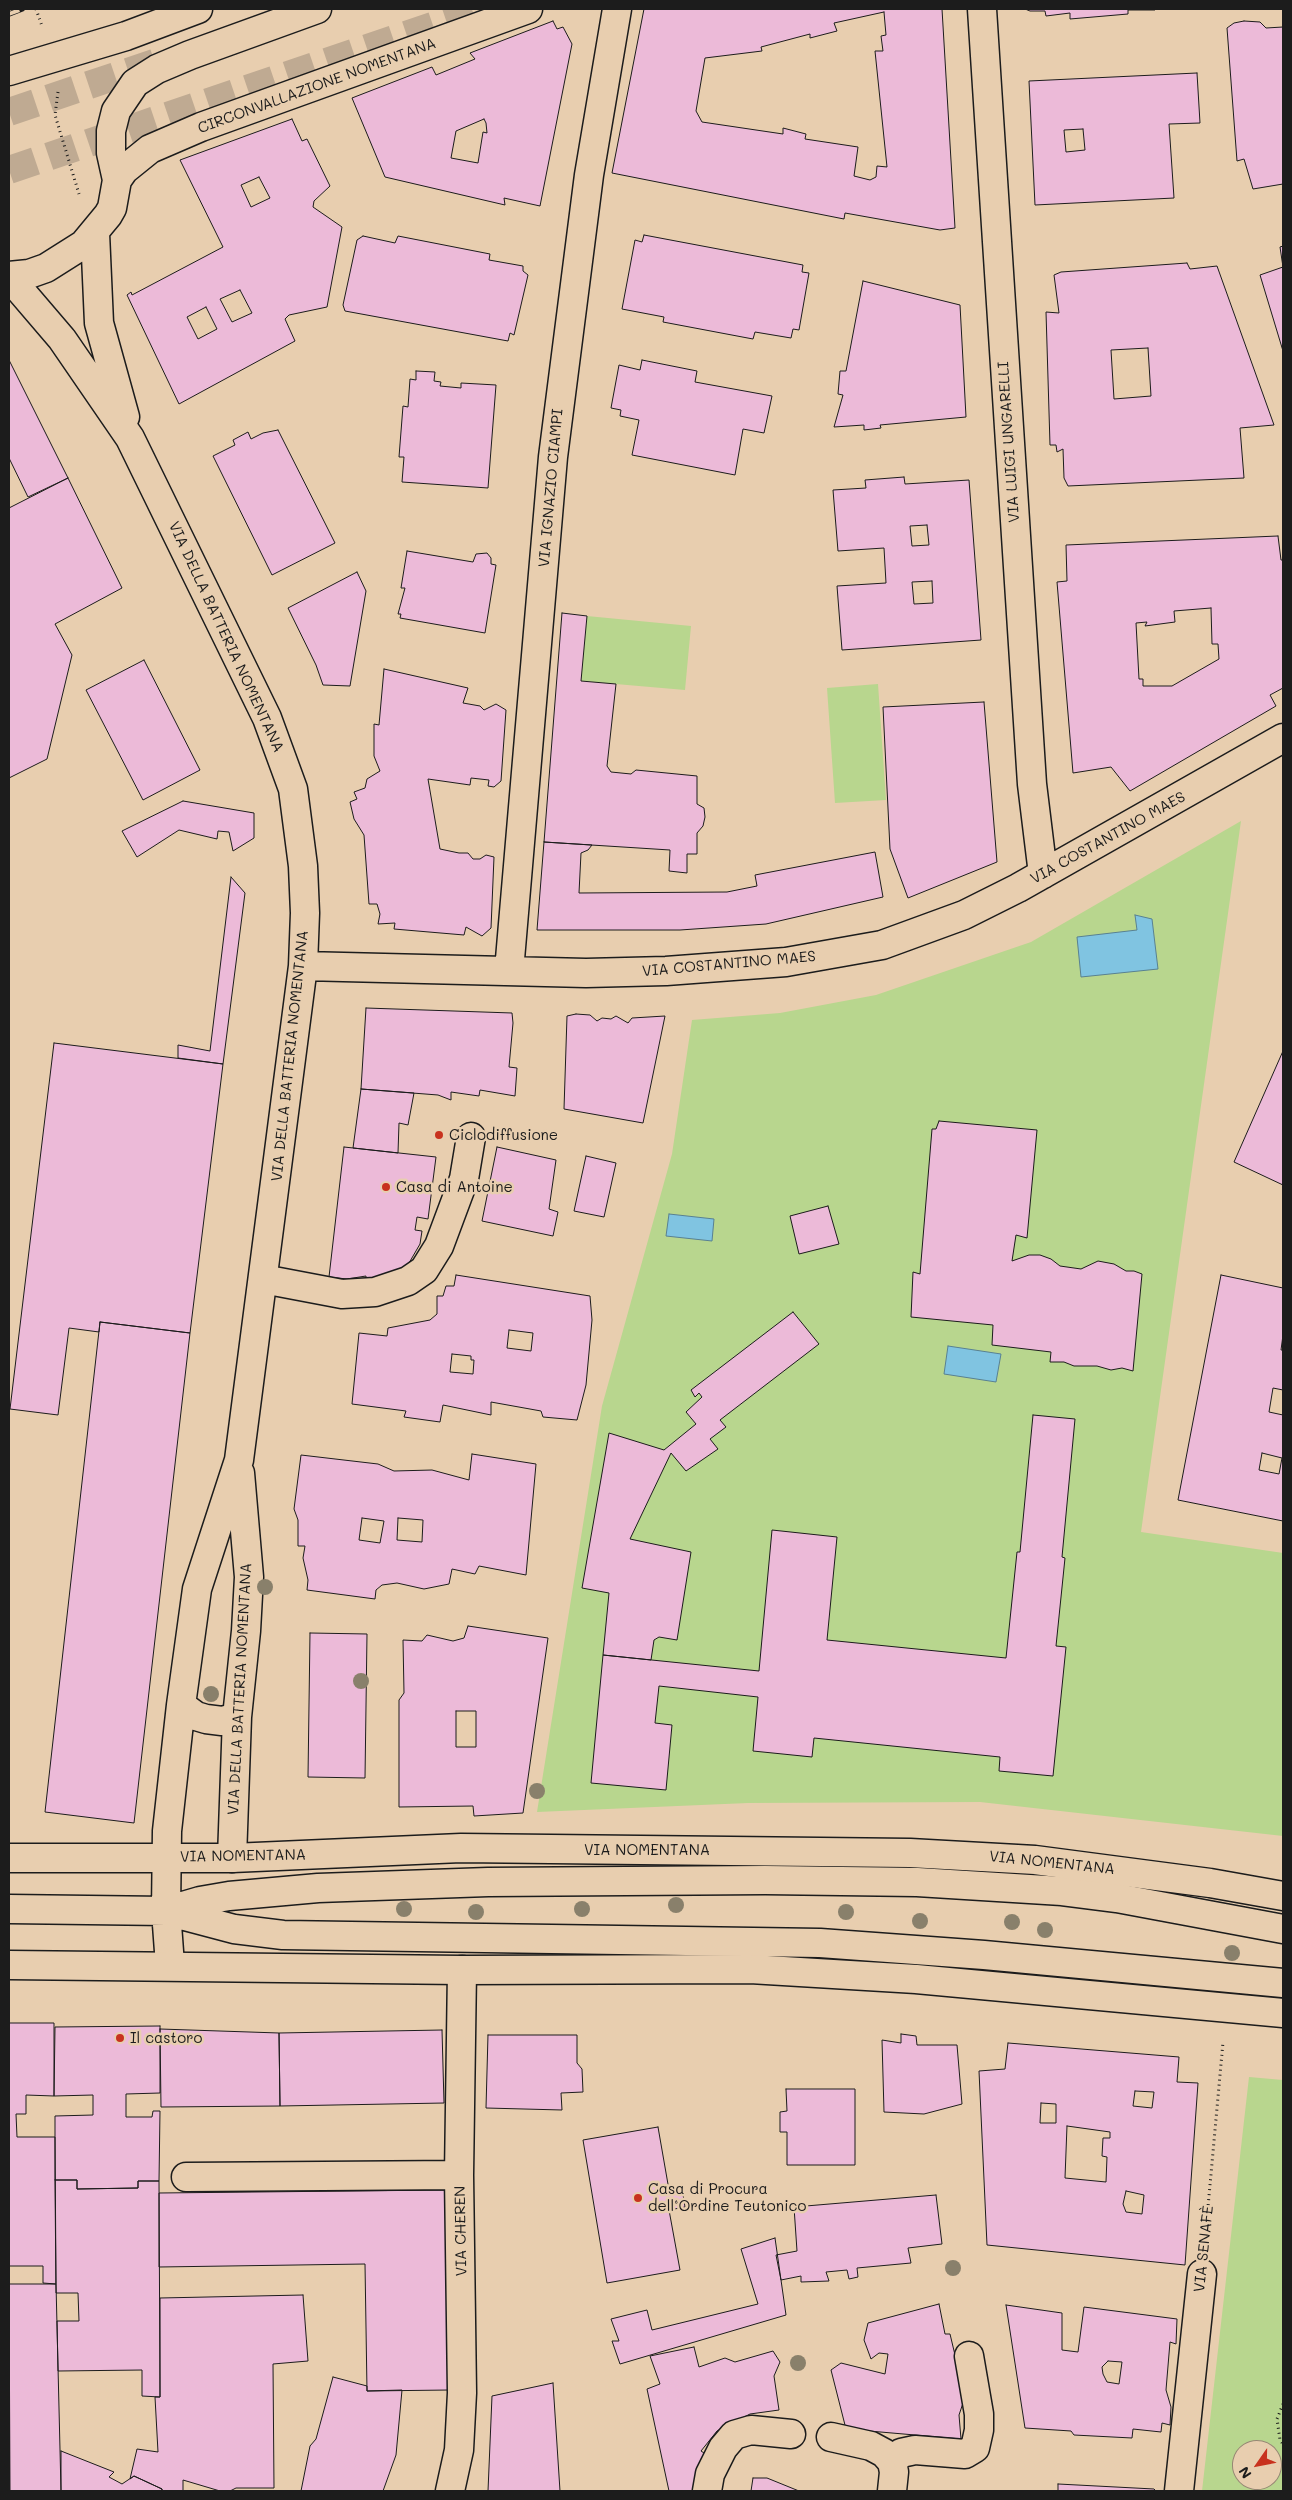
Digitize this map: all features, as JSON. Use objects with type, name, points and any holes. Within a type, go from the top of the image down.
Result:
[{"type":"street","points":[[9,71],[126,36],[198,9]]},
{"type":"street","points":[[9,277],[29,274],[46,268],[79,247],[95,233],[112,208],[117,180],[111,153],[111,130],[116,111],[135,83],[157,69],[190,55],[317,9]]},
{"type":"street","name":"CIRCONVALLAZIONE NOMENTANA","points":[[117,180],[124,170],[140,155],[201,127],[528,9]]},
{"type":"street","name":"VIA IGNAZIO CIAMPI","points":[[509,971],[553,457],[589,175],[617,9]]},
{"type":"street","name":"VIA LUIGI UNGARELLI","points":[[982,9],[1032,784],[1043,874]]},
{"type":"street","points":[[95,233],[99,323],[130,438]]},
{"type":"street","name":"VIA DELLA BATTERIA NOMENTANA","points":[[9,277],[62,339],[130,438],[267,718],[287,768],[298,813],[305,913],[303,966],[239,1460],[197,1589],[181,1705],[169,1810],[166,1910],[170,1966]]},
{"type":"street","name":"VIA COSTANTINO MAES","points":[[303,966],[586,973],[691,970],[777,963],[882,945],[964,915],[1043,874],[1283,738]]},
{"type":"street","points":[[263,1279],[342,1294],[375,1292],[408,1282],[424,1270],[439,1246],[464,1179],[471,1137]]},
{"type":"street","name":"VIA DELLA BATTERIA NOMENTANA","points":[[232,1858],[237,1717],[246,1631],[249,1577],[239,1460]]},
{"type":"street","points":[[181,1705],[196,1716],[206,1719],[222,1721],[237,1717]]},
{"type":"street","name":"VIA NOMENTANA","points":[[9,1858],[232,1858],[461,1848],[910,1853],[1035,1860],[1210,1883],[1283,1896]]},
{"type":"street","name":"VIA NOMENTANA","points":[[9,1909],[166,1910],[229,1896],[318,1888],[498,1882],[766,1880],[898,1882],[1062,1891],[1117,1898],[1283,1929]]},
{"type":"street","name":"VIA NOMENTANA","points":[[166,1910],[234,1929],[282,1935],[820,1943],[994,1955],[1283,1983]]},
{"type":"street","points":[[9,1965],[462,1970],[750,1969],[840,1973],[1283,2013]]},
{"type":"street","name":"VIA CHEREN","points":[[450,2491],[459,2450],[461,2420],[462,2302],[459,2174],[462,1970]]},
{"type":"street","points":[[186,2177],[459,2174]]},
{"type":"street","name":"VIA SENAFÈ","points":[[1179,2491],[1202,2274]]},
{"type":"street","points":[[892,2462],[901,2453],[915,2450],[965,2454],[975,2448],[979,2430],[979,2414],[969,2356]]},
{"type":"street","points":[[707,2491],[710,2474],[723,2448],[734,2435],[751,2430],[791,2434]]},
{"type":"street","points":[[831,2437],[871,2446],[884,2453],[892,2462],[894,2472],[892,2491]]},
{"type":"path","points":[[36,9],[44,31]]},
{"type":"path","points":[[59,87],[55,115],[82,200]]},
{"type":"path","name":"VIA SENAFÈ","points":[[1202,2274],[1225,2007]]},
{"type":"path","points":[[1283,2404],[1277,2419],[1280,2440],[1283,2444]]},
{"type":"green space","points":[[587,616],[691,626],[685,690],[581,681]]},
{"type":"green space","points":[[878,684],[886,800],[835,803],[827,688]]},
{"type":"green space","points":[[1241,821],[1141,1532],[1283,1553],[1283,1836],[980,1802],[748,1803],[537,1812],[602,1406],[672,1154],[692,1020],[780,1013],[876,995],[1031,942]]},
{"type":"green space","points":[[1249,2077],[1283,2080],[1283,2491],[1202,2491]]},
{"type":"water","points":[[1135,915],[1152,919],[1158,969],[1081,977],[1077,937],[1137,930]]},
{"type":"water","points":[[669,1214],[714,1219],[712,1241],[666,1236]]},
{"type":"water","points":[[948,1346],[1001,1354],[996,1382],[944,1374]]},
{"type":"building","points":[[644,9],[942,9],[955,228],[940,230],[845,213],[844,219],[612,173]],"holes":[[[884,12],[886,35],[881,36],[883,51],[875,51],[887,167],[877,166],[876,177],[870,180],[854,176],[858,147],[805,139],[806,134],[783,128],[783,134],[702,122],[696,111],[705,58],[762,51],[761,47],[810,34],[810,38],[837,31],[834,23]]]},
{"type":"building","points":[[1025,9],[1155,10],[1128,10],[1128,14],[1070,19],[1070,13],[1046,16],[1045,11]]},
{"type":"building","points":[[553,21],[557,29],[563,27],[572,44],[540,206],[504,198],[505,205],[385,177],[352,98],[432,67],[436,75],[475,59],[470,53]],"holes":[[[484,119],[487,133],[483,132],[478,163],[451,158],[456,131]]]},
{"type":"building","points":[[1244,21],[1260,22],[1266,28],[1283,27],[1283,184],[1253,189],[1244,159],[1237,161],[1227,28],[1234,23]]},
{"type":"building","points":[[1197,73],[1200,123],[1169,124],[1174,198],[1035,205],[1029,81]],"holes":[[[1083,129],[1085,150],[1066,152],[1064,130]]]},
{"type":"building","points":[[292,119],[302,141],[307,139],[330,186],[314,201],[313,207],[342,227],[327,307],[289,315],[285,319],[295,341],[179,404],[127,295],[131,292],[132,295],[223,247],[180,160]],"holes":[[[259,177],[270,198],[251,207],[241,185]],[[240,290],[252,313],[232,322],[220,299]],[[206,307],[217,329],[198,339],[187,317]]]},
{"type":"building","points":[[644,235],[803,265],[802,272],[809,273],[799,330],[793,329],[791,338],[755,332],[753,339],[663,322],[664,317],[622,309],[635,240],[642,242]]},
{"type":"building","points":[[363,236],[395,243],[398,236],[490,254],[489,260],[523,266],[523,271],[528,275],[514,335],[510,333],[508,341],[345,311],[343,305],[357,240]]},
{"type":"building","points":[[1283,246],[1283,267],[1280,247]]},
{"type":"building","points":[[1187,263],[1190,269],[1217,266],[1274,425],[1240,428],[1244,478],[1068,486],[1064,478],[1063,449],[1057,452],[1056,445],[1050,445],[1046,312],[1059,313],[1054,275],[1061,272]],"holes":[[[1148,348],[1151,396],[1114,399],[1111,350]]]},
{"type":"building","points":[[1283,267],[1283,351],[1260,275]]},
{"type":"building","points":[[863,281],[960,305],[966,417],[880,425],[881,428],[864,430],[864,425],[834,427],[843,395],[838,394],[840,371],[846,371]]},
{"type":"building","points":[[9,360],[68,478],[28,497],[9,458]]},
{"type":"building","points":[[642,360],[697,371],[695,382],[772,396],[764,433],[743,429],[735,475],[632,455],[639,420],[620,416],[621,410],[611,408],[619,365],[640,370]]},
{"type":"building","points":[[416,371],[435,372],[434,381],[441,382],[440,386],[461,388],[461,383],[496,385],[488,488],[402,482],[404,457],[399,457],[403,406],[408,407],[410,379],[416,380]]},
{"type":"building","points":[[278,430],[335,543],[272,575],[213,456],[235,445],[233,440],[248,432],[251,439],[263,433]]},
{"type":"building","points":[[904,477],[905,484],[969,480],[981,640],[842,650],[837,586],[886,583],[884,548],[838,551],[833,490],[866,488],[865,480]],"holes":[[[927,525],[929,545],[912,546],[910,526]],[[932,581],[933,603],[914,604],[912,582]]]},
{"type":"building","points":[[68,478],[122,588],[55,624],[72,655],[47,759],[9,778],[9,508]]},
{"type":"building","points":[[1278,536],[1281,560],[1283,560],[1283,688],[1270,695],[1276,706],[1130,791],[1111,767],[1073,773],[1057,582],[1067,581],[1066,545]],"holes":[[[1211,608],[1212,644],[1218,644],[1219,659],[1172,686],[1143,686],[1143,679],[1139,679],[1136,623],[1147,622],[1145,626],[1175,622],[1174,611]]]},
{"type":"building","points":[[407,551],[473,562],[476,554],[487,553],[491,558],[491,564],[496,565],[485,633],[400,618],[401,614],[398,614],[405,588],[401,588]]},
{"type":"building","points":[[357,572],[366,591],[350,686],[323,685],[316,665],[288,608]]},
{"type":"building","points":[[562,613],[587,616],[581,681],[616,684],[607,766],[611,772],[631,774],[636,770],[697,776],[697,804],[704,808],[705,817],[703,826],[697,833],[697,854],[687,854],[687,873],[669,871],[670,850],[544,842]]},
{"type":"building","points":[[144,660],[200,770],[143,800],[86,690]]},
{"type":"building","points":[[384,669],[468,688],[463,703],[480,706],[484,710],[496,704],[506,710],[501,781],[494,787],[488,786],[489,780],[471,778],[470,785],[428,779],[440,849],[468,853],[473,859],[480,859],[486,855],[494,857],[491,928],[482,936],[466,927],[464,935],[394,929],[395,923],[378,924],[380,914],[377,904],[369,904],[364,835],[354,819],[350,802],[357,799],[354,792],[365,788],[367,779],[380,771],[374,756],[374,724],[379,725]]},
{"type":"building","points":[[984,702],[997,862],[908,898],[890,849],[883,707]]},
{"type":"building","points":[[183,801],[254,813],[254,838],[233,851],[229,832],[218,831],[217,839],[179,830],[137,857],[122,831]]},
{"type":"building","points":[[544,842],[592,845],[588,850],[581,853],[579,893],[727,892],[757,886],[755,875],[875,852],[883,897],[766,924],[680,930],[537,930]]},
{"type":"building","points":[[231,877],[245,893],[223,1064],[178,1058],[178,1045],[210,1051]]},
{"type":"building","points":[[366,1008],[512,1013],[513,1023],[509,1067],[517,1068],[515,1096],[480,1090],[479,1096],[451,1092],[451,1100],[438,1095],[361,1089]]},
{"type":"building","points":[[576,1014],[590,1015],[597,1021],[602,1018],[611,1019],[616,1016],[628,1023],[632,1018],[665,1016],[643,1123],[564,1109],[567,1016]]},
{"type":"building","points":[[54,1043],[223,1064],[190,1333],[100,1322],[99,1332],[69,1328],[58,1415],[10,1409]]},
{"type":"building","points":[[1283,1051],[1283,1185],[1234,1162]]},
{"type":"building","points":[[361,1089],[414,1093],[408,1125],[399,1123],[398,1153],[353,1148]]},
{"type":"building","points":[[939,1121],[1037,1130],[1027,1238],[1016,1235],[1012,1261],[1029,1255],[1040,1255],[1051,1259],[1060,1266],[1081,1269],[1098,1261],[1114,1264],[1126,1271],[1142,1274],[1133,1371],[1122,1368],[1111,1370],[1097,1366],[1074,1366],[1064,1362],[1050,1362],[1051,1352],[992,1345],[993,1325],[911,1317],[913,1272],[920,1274],[932,1129],[936,1129]]},
{"type":"building","name":"Casa di Antoine","points":[[344,1147],[436,1157],[428,1219],[417,1217],[415,1230],[422,1231],[420,1244],[409,1263],[391,1277],[366,1281],[366,1276],[347,1279],[329,1277]]},
{"type":"building","points":[[497,1147],[556,1160],[549,1209],[558,1212],[553,1236],[482,1221]]},
{"type":"building","points":[[586,1156],[616,1163],[604,1217],[574,1211]]},
{"type":"building","points":[[828,1206],[839,1244],[799,1254],[790,1216]]},
{"type":"building","points":[[456,1275],[590,1296],[592,1320],[586,1385],[577,1420],[543,1417],[541,1411],[491,1402],[491,1415],[443,1405],[440,1422],[404,1417],[406,1411],[352,1404],[359,1333],[387,1336],[388,1328],[430,1320],[437,1314],[437,1296],[443,1296],[446,1286],[454,1286]],"holes":[[[509,1330],[533,1333],[531,1351],[507,1348]],[[452,1354],[471,1356],[471,1360],[474,1360],[473,1374],[450,1372]]]},
{"type":"building","points":[[1221,1275],[1283,1288],[1283,1335],[1281,1350],[1283,1350],[1283,1390],[1273,1388],[1269,1412],[1283,1415],[1283,1521],[1178,1500]],"holes":[[[1262,1453],[1282,1458],[1279,1474],[1259,1470]]]},
{"type":"building","points":[[793,1312],[819,1344],[720,1420],[726,1427],[710,1439],[718,1449],[686,1471],[671,1453],[630,1539],[691,1552],[677,1640],[659,1637],[654,1640],[651,1660],[603,1655],[609,1593],[582,1588],[609,1433],[664,1450],[696,1424],[686,1412],[702,1397],[699,1393],[695,1397],[691,1390]]},
{"type":"building","points":[[100,1322],[190,1333],[134,1823],[45,1812]]},
{"type":"building","points":[[1033,1415],[1075,1419],[1062,1557],[1065,1558],[1056,1646],[1066,1647],[1053,1776],[999,1771],[1000,1757],[814,1738],[812,1757],[753,1751],[758,1697],[659,1686],[655,1723],[672,1725],[666,1790],[591,1783],[603,1655],[759,1671],[772,1530],[837,1537],[827,1640],[1006,1658],[1017,1552],[1020,1552]]},
{"type":"building","points":[[472,1454],[536,1464],[526,1575],[479,1566],[475,1574],[452,1569],[449,1584],[424,1589],[397,1583],[382,1585],[376,1590],[375,1599],[307,1590],[308,1580],[303,1558],[305,1546],[298,1546],[298,1520],[294,1509],[301,1455],[378,1464],[394,1471],[432,1470],[469,1480]],"holes":[[[362,1518],[384,1521],[380,1543],[359,1540]],[[398,1518],[423,1520],[422,1542],[397,1540]]]},
{"type":"building","points":[[468,1626],[548,1638],[523,1813],[474,1816],[473,1806],[399,1807],[399,1700],[404,1693],[403,1640],[422,1641],[427,1635],[453,1641],[464,1638]],"holes":[[[456,1711],[476,1711],[476,1747],[456,1747]]]},
{"type":"building","points":[[310,1633],[367,1634],[365,1778],[308,1777]]},
{"type":"building","points":[[9,2023],[54,2023],[54,2096],[26,2095],[26,2114],[16,2114],[17,2137],[55,2137],[56,2284],[43,2283],[43,2266],[9,2266]]},
{"type":"building","points":[[160,2026],[160,2093],[126,2094],[126,2117],[152,2117],[153,2111],[160,2111],[159,2181],[138,2181],[138,2188],[77,2189],[77,2180],[55,2180],[55,2116],[93,2115],[93,2095],[54,2096],[55,2027]]},
{"type":"building","points":[[160,2029],[279,2033],[280,2106],[161,2107]]},
{"type":"building","points":[[442,2030],[444,2103],[280,2106],[279,2033]]},
{"type":"building","points":[[901,2034],[916,2036],[917,2045],[957,2045],[962,2104],[924,2114],[884,2112],[882,2040],[901,2043]]},
{"type":"building","points":[[488,2035],[577,2035],[577,2063],[582,2069],[583,2092],[561,2093],[562,2110],[486,2108]]},
{"type":"building","points":[[1008,2043],[1179,2057],[1177,2082],[1198,2083],[1185,2265],[987,2245],[979,2071],[1005,2069]],"holes":[[[1135,2091],[1154,2092],[1152,2108],[1133,2106]],[[1041,2103],[1056,2104],[1056,2123],[1040,2123]],[[1067,2126],[1110,2132],[1110,2138],[1103,2138],[1102,2156],[1107,2157],[1106,2182],[1065,2178]],[[1126,2191],[1144,2195],[1142,2214],[1126,2212],[1123,2204]]]},
{"type":"building","points":[[786,2089],[855,2089],[855,2165],[787,2165],[787,2132],[780,2132],[780,2112],[787,2111]]},
{"type":"building","name":"Casa di Procura dell‘Ordine Teutonico","points":[[658,2127],[669,2190],[682,2188],[685,2207],[669,2210],[680,2270],[607,2283],[583,2140]]},
{"type":"building","points":[[55,2180],[77,2180],[77,2189],[138,2188],[138,2181],[159,2181],[160,2397],[142,2396],[142,2370],[58,2371],[57,2321],[79,2321],[78,2293],[56,2293]]},
{"type":"building","points":[[446,2190],[449,2390],[367,2391],[365,2264],[159,2267],[159,2193]]},
{"type":"building","points":[[936,2195],[942,2244],[908,2248],[911,2263],[857,2268],[858,2277],[849,2279],[847,2270],[826,2272],[829,2281],[801,2282],[801,2276],[781,2280],[776,2255],[797,2251],[794,2207]]},
{"type":"building","points":[[775,2238],[786,2315],[620,2364],[612,2341],[619,2341],[611,2319],[647,2310],[652,2330],[758,2304],[741,2249]]},
{"type":"building","points":[[9,2284],[56,2284],[61,2491],[10,2491]]},
{"type":"building","points":[[303,2295],[308,2361],[273,2364],[274,2488],[236,2488],[230,2491],[220,2491],[183,2480],[183,2491],[162,2491],[162,2489],[134,2476],[130,2479],[137,2449],[158,2452],[155,2397],[160,2397],[160,2298]]},
{"type":"building","points":[[939,2304],[945,2334],[950,2334],[965,2397],[959,2415],[961,2439],[846,2429],[831,2370],[841,2363],[885,2374],[888,2354],[879,2353],[871,2359],[864,2340],[868,2323]]},
{"type":"building","points":[[1006,2305],[1062,2313],[1062,2350],[1078,2352],[1084,2307],[1177,2319],[1176,2344],[1170,2342],[1166,2390],[1171,2407],[1170,2425],[1162,2423],[1161,2432],[1133,2429],[1132,2438],[1074,2435],[1071,2431],[1025,2428]],"holes":[[[1108,2361],[1122,2362],[1119,2384],[1107,2382],[1102,2367]]]},
{"type":"building","points":[[694,2347],[699,2367],[725,2358],[735,2362],[773,2351],[780,2362],[774,2376],[779,2410],[750,2414],[717,2431],[701,2451],[707,2455],[700,2491],[669,2491],[647,2389],[660,2384],[650,2356]]},
{"type":"building","points":[[333,2377],[367,2386],[367,2391],[402,2390],[396,2455],[383,2491],[301,2491],[310,2446],[316,2439]]},
{"type":"building","points":[[553,2383],[560,2491],[488,2491],[492,2396]]},
{"type":"building","points":[[61,2451],[114,2472],[109,2477],[122,2484],[134,2476],[162,2489],[162,2491],[61,2491]]},
{"type":"building","points":[[753,2478],[767,2478],[799,2491],[751,2491]]},
{"type":"building","points":[[1058,2484],[1154,2489],[1156,2491],[1058,2491]]},
{"type":"tunnel","points":[[9,170],[482,9]]},
{"type":"tunnel","points":[[9,112],[163,60]]},
{"type":"railway","points":[[9,14],[22,9]]},
{"type":"place","name":"Ciclodiffusione","points":[[439,1135]]},
{"type":"place","name":"Casa di Antoine","points":[[386,1187]]},
{"type":"place","name":"Il castoro","points":[[120,2038]]},
{"type":"place","name":"Casa di Procura dell‘Ordine Teutonico","points":[[638,2198]]}]
